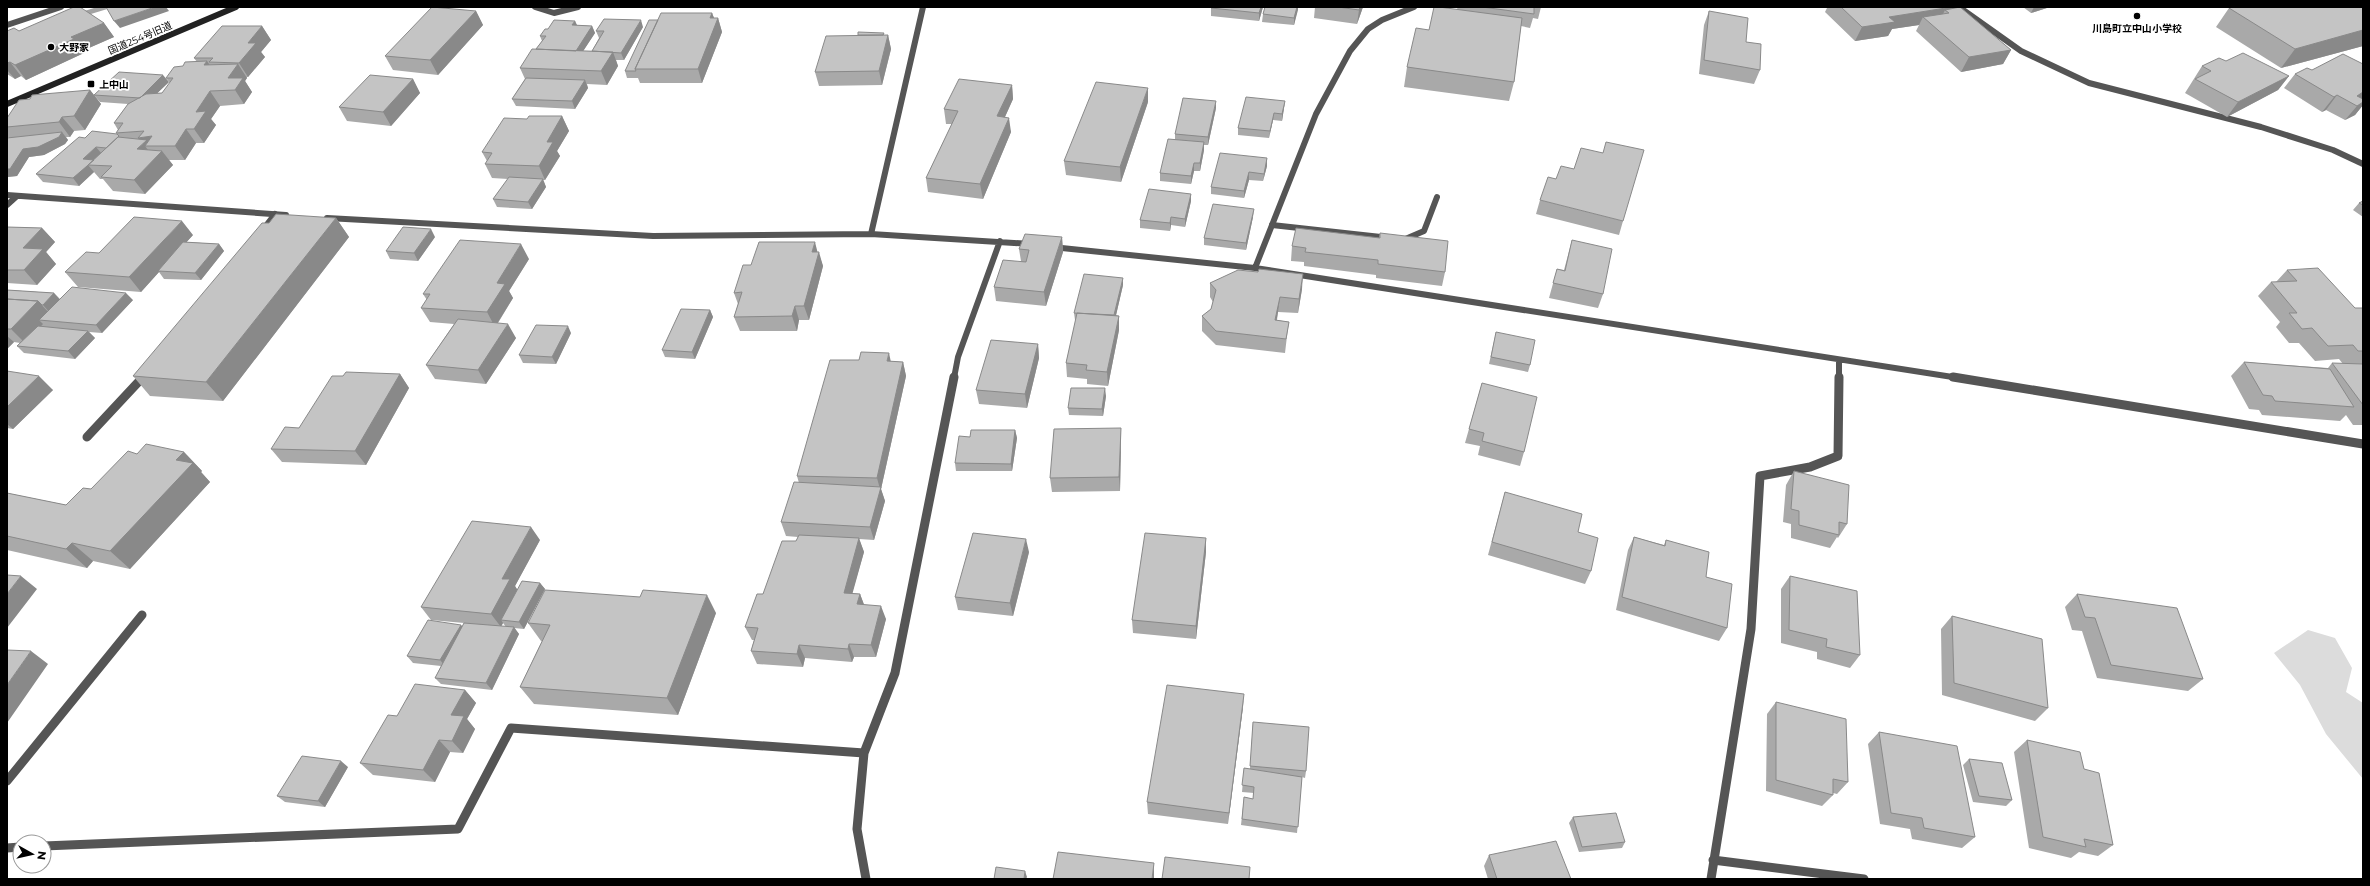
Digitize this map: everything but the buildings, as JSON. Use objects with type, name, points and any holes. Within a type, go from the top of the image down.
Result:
[{"type":"street","points":[[7,25],[61,7]]},
{"type":"street","name":"国道254号旧道","points":[[7,104],[236,7]]},
{"type":"street","points":[[535,7],[554,13],[578,7]]},
{"type":"street","points":[[871,234],[923,7]]},
{"type":"street","points":[[1255,268],[1316,114],[1350,51],[1368,29],[1382,20],[1414,7]]},
{"type":"street","points":[[1959,7],[2022,51],[2089,83],[2261,127],[2333,150],[2363,164]]},
{"type":"street","points":[[7,195],[298,216]]},
{"type":"street","points":[[7,205],[17,196]]},
{"type":"street","points":[[1272,225],[1406,240],[1424,231],[1437,197]]},
{"type":"street","points":[[257,239],[275,214]]},
{"type":"street","points":[[321,217],[653,236],[871,234],[1000,241],[1255,268],[2363,444]]},
{"type":"street","points":[[866,879],[857,829],[864,753],[895,673],[958,357],[1000,241]]},
{"type":"street","points":[[1711,879],[1751,629],[1760,476],[1810,467],[1838,456],[1839,360]]},
{"type":"street","points":[[87,437],[151,369]]},
{"type":"street","points":[[7,781],[142,615]]},
{"type":"street","points":[[52,846],[458,830],[512,728],[864,753]]},
{"type":"street","points":[[1713,860],[1864,879]]},
{"type":"shaded area","points":[[2308,630],[2335,638],[2352,668],[2346,692],[2363,703],[2363,779],[2326,734],[2300,685],[2274,653]]},
{"type":"waterway","points":[[71,17],[109,7]]},
{"type":"place","name":"川島町立中山小学校","points":[[2137,16]]},
{"type":"place","name":"大野家","points":[[51,47]]},
{"type":"place","name":"上中山","points":[[91,84]]}]
